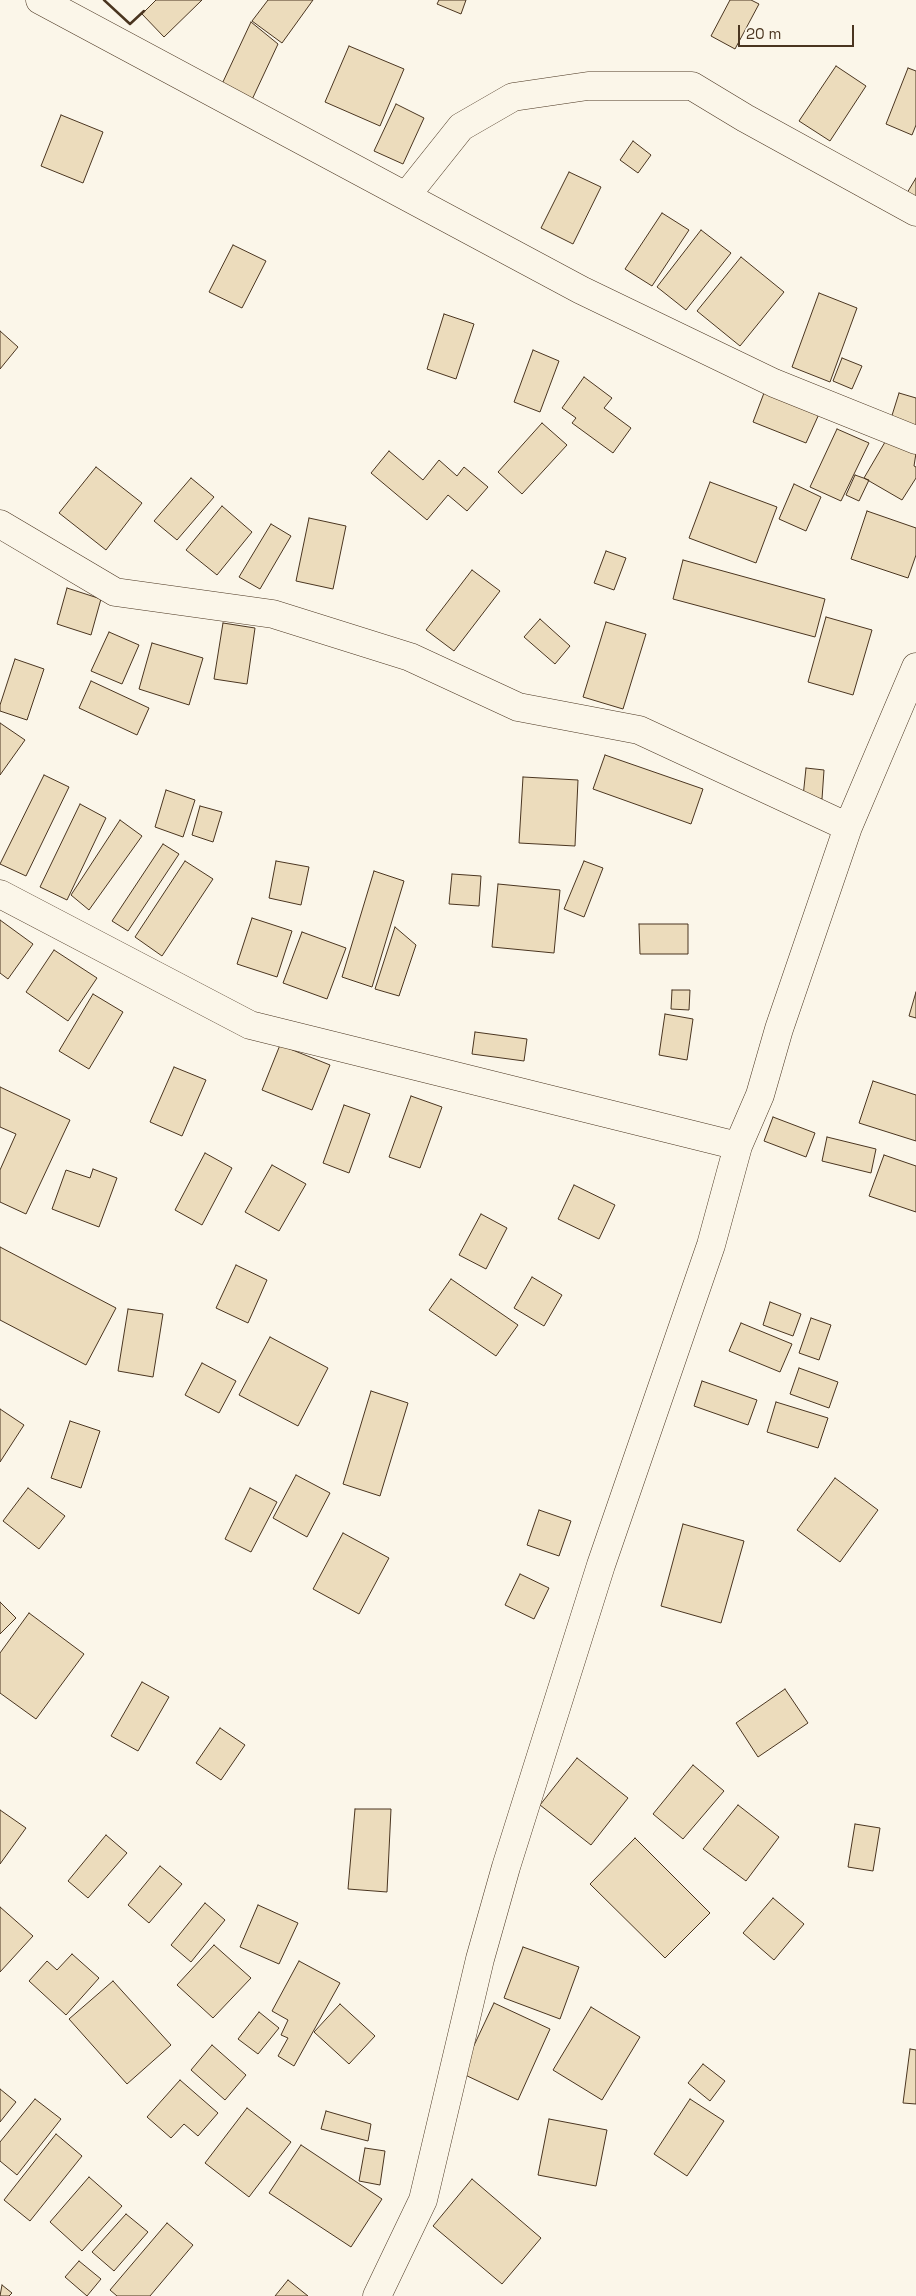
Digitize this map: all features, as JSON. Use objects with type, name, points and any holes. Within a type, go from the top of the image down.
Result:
[{"type":"street","points":[[40,0],[581,290],[774,383],[916,440]]},
{"type":"street","points":[[406,196],[462,126],[513,97],[588,86],[692,86],[745,118],[916,212]]},
{"type":"street","points":[[0,524],[115,592],[273,614],[410,657],[518,707],[639,730],[848,827]]},
{"type":"street","points":[[377,2296],[423,2200],[480,1959],[506,1867],[600,1565],[711,1245],[738,1146],[760,1095],[779,1029],[848,827],[916,667]]},
{"type":"street","points":[[0,894],[250,1025],[738,1146]]},
{"type":"building","points":[[156,0],[202,0],[164,37],[142,14]]},
{"type":"building","points":[[268,0],[313,0],[282,43],[252,21]]},
{"type":"building","points":[[439,0],[466,0],[461,14],[437,4]]},
{"type":"building","points":[[730,0],[751,0],[759,4],[735,49],[711,36]]},
{"type":"building","points":[[251,22],[278,44],[249,106],[222,84]]},
{"type":"building","points":[[349,46],[404,69],[380,126],[325,102]]},
{"type":"building","points":[[836,66],[866,86],[830,141],[799,121]]},
{"type":"building","points":[[908,68],[916,71],[916,125],[912,135],[886,124]]},
{"type":"building","points":[[396,104],[424,118],[403,164],[374,151]]},
{"type":"building","points":[[61,115],[103,132],[83,183],[41,166]]},
{"type":"building","points":[[633,141],[651,155],[638,173],[620,160]]},
{"type":"building","points":[[569,172],[601,187],[573,244],[541,228]]},
{"type":"building","points":[[916,178],[916,204],[904,198]]},
{"type":"building","points":[[662,213],[689,230],[652,286],[625,269]]},
{"type":"building","points":[[701,230],[731,253],[686,310],[657,287]]},
{"type":"building","points":[[233,245],[266,261],[242,308],[209,292]]},
{"type":"building","points":[[741,257],[784,292],[740,346],[697,311]]},
{"type":"building","points":[[819,293],[857,308],[830,382],[792,367]]},
{"type":"building","points":[[444,314],[474,324],[456,379],[427,369]]},
{"type":"building","points":[[0,331],[18,347],[0,369]]},
{"type":"building","points":[[533,350],[559,361],[540,412],[514,402]]},
{"type":"building","points":[[842,358],[862,366],[852,389],[833,381]]},
{"type":"building","points":[[584,377],[612,398],[604,408],[631,428],[613,453],[572,423],[576,418],[562,408]]},
{"type":"building","points":[[764,393],[819,414],[806,443],[753,422]]},
{"type":"building","points":[[899,393],[916,398],[916,434],[889,425]]},
{"type":"building","points":[[542,423],[567,445],[522,494],[498,472]]},
{"type":"building","points":[[837,429],[869,443],[841,501],[810,487]]},
{"type":"building","points":[[888,437],[916,453],[914,466],[916,467],[916,478],[902,500],[864,478]]},
{"type":"building","points":[[389,451],[423,480],[439,460],[457,476],[464,467],[488,487],[467,511],[448,495],[427,520],[371,473]]},
{"type":"building","points":[[96,467],[142,503],[106,550],[59,513]]},
{"type":"building","points":[[855,475],[869,480],[859,501],[846,495]]},
{"type":"building","points":[[191,478],[214,497],[177,540],[154,521]]},
{"type":"building","points":[[710,482],[777,507],[756,563],[689,538]]},
{"type":"building","points":[[794,484],[821,497],[806,531],[779,519]]},
{"type":"building","points":[[222,506],[252,532],[217,575],[186,550]]},
{"type":"building","points":[[867,511],[916,528],[916,555],[908,578],[851,559]]},
{"type":"building","points":[[309,518],[346,526],[333,589],[296,581]]},
{"type":"building","points":[[271,524],[291,536],[260,589],[239,577]]},
{"type":"building","points":[[606,551],[626,558],[614,590],[594,583]]},
{"type":"building","points":[[683,560],[825,599],[815,637],[673,599]]},
{"type":"building","points":[[472,570],[500,591],[454,651],[426,630]]},
{"type":"building","points":[[67,588],[101,599],[91,635],[57,624]]},
{"type":"building","points":[[826,617],[872,630],[853,695],[808,682]]},
{"type":"building","points":[[540,619],[570,646],[555,664],[524,637]]},
{"type":"building","points":[[606,622],[646,634],[623,709],[583,697]]},
{"type":"building","points":[[223,623],[255,628],[247,684],[214,679]]},
{"type":"building","points":[[109,632],[139,645],[122,684],[91,671]]},
{"type":"building","points":[[152,643],[203,658],[189,705],[139,689]]},
{"type":"building","points":[[15,659],[44,669],[27,720],[0,711],[0,705]]},
{"type":"building","points":[[91,681],[149,708],[137,735],[79,708]]},
{"type":"building","points":[[0,723],[25,740],[0,775]]},
{"type":"building","points":[[605,755],[703,789],[691,824],[593,789]]},
{"type":"building","points":[[806,768],[824,770],[822,799],[803,797]]},
{"type":"building","points":[[44,775],[69,787],[26,876],[0,864]]},
{"type":"building","points":[[523,777],[578,780],[575,846],[519,843]]},
{"type":"building","points":[[166,790],[195,800],[183,837],[155,827]]},
{"type":"building","points":[[80,804],[106,818],[67,900],[40,887]]},
{"type":"building","points":[[200,806],[222,812],[213,842],[192,835]]},
{"type":"building","points":[[120,820],[142,836],[89,910],[71,895]]},
{"type":"building","points":[[163,844],[179,854],[128,931],[112,921]]},
{"type":"building","points":[[185,861],[213,879],[162,956],[135,937]]},
{"type":"building","points":[[276,861],[309,867],[301,905],[269,898]]},
{"type":"building","points":[[584,861],[603,868],[584,917],[564,909]]},
{"type":"building","points":[[374,871],[404,881],[372,987],[342,977]]},
{"type":"building","points":[[452,874],[481,876],[479,906],[449,904]]},
{"type":"building","points":[[498,884],[560,890],[554,953],[492,947]]},
{"type":"building","points":[[252,918],[292,931],[277,977],[237,964]]},
{"type":"building","points":[[0,920],[33,944],[8,979],[0,973]]},
{"type":"building","points":[[639,924],[688,924],[688,954],[640,954]]},
{"type":"building","points":[[395,927],[416,945],[399,996],[375,989]]},
{"type":"building","points":[[302,932],[346,948],[327,999],[283,983]]},
{"type":"building","points":[[54,950],[97,978],[68,1021],[26,992]]},
{"type":"building","points":[[672,990],[690,990],[689,1010],[671,1009]]},
{"type":"building","points":[[916,992],[916,1018],[909,1016]]},
{"type":"building","points":[[93,994],[123,1012],[89,1069],[59,1051]]},
{"type":"building","points":[[665,1014],[693,1019],[687,1060],[659,1055]]},
{"type":"building","points":[[475,1032],[527,1039],[524,1061],[472,1054]]},
{"type":"building","points":[[280,1045],[330,1065],[312,1110],[262,1090]]},
{"type":"building","points":[[174,1067],[206,1080],[182,1136],[150,1122]]},
{"type":"building","points":[[873,1081],[916,1095],[916,1141],[859,1123]]},
{"type":"building","points":[[0,1087],[70,1120],[26,1214],[0,1202],[0,1170],[16,1134],[0,1127]]},
{"type":"building","points":[[411,1096],[442,1107],[420,1168],[389,1157]]},
{"type":"building","points":[[344,1105],[370,1114],[349,1173],[323,1163]]},
{"type":"building","points":[[773,1117],[815,1133],[806,1157],[764,1141]]},
{"type":"building","points":[[827,1137],[876,1149],[871,1173],[822,1161]]},
{"type":"building","points":[[205,1153],[232,1168],[202,1225],[175,1210]]},
{"type":"building","points":[[884,1155],[916,1166],[916,1212],[869,1196]]},
{"type":"building","points":[[272,1165],[306,1184],[279,1231],[245,1212]]},
{"type":"building","points":[[93,1169],[117,1178],[99,1227],[52,1209],[66,1170],[90,1178]]},
{"type":"building","points":[[574,1185],[615,1205],[599,1239],[558,1219]]},
{"type":"building","points":[[481,1214],[507,1228],[486,1269],[459,1255]]},
{"type":"building","points":[[0,1247],[116,1308],[86,1365],[0,1320]]},
{"type":"building","points":[[236,1265],[267,1280],[248,1323],[216,1308]]},
{"type":"building","points":[[532,1277],[562,1295],[544,1326],[514,1308]]},
{"type":"building","points":[[451,1279],[518,1325],[496,1356],[429,1310]]},
{"type":"building","points":[[770,1302],[801,1314],[793,1336],[763,1325]]},
{"type":"building","points":[[128,1309],[163,1314],[153,1377],[118,1371]]},
{"type":"building","points":[[811,1318],[831,1325],[819,1360],[799,1353]]},
{"type":"building","points":[[741,1323],[792,1344],[780,1372],[729,1351]]},
{"type":"building","points":[[270,1337],[328,1368],[298,1426],[239,1395]]},
{"type":"building","points":[[202,1363],[236,1381],[219,1413],[185,1395]]},
{"type":"building","points":[[799,1368],[838,1382],[829,1408],[790,1394]]},
{"type":"building","points":[[702,1381],[757,1400],[748,1425],[694,1406]]},
{"type":"building","points":[[371,1391],[408,1403],[380,1496],[343,1484]]},
{"type":"building","points":[[776,1402],[828,1418],[818,1448],[767,1432]]},
{"type":"building","points":[[0,1409],[24,1425],[0,1462]]},
{"type":"building","points":[[70,1421],[100,1431],[81,1488],[51,1478]]},
{"type":"building","points":[[296,1475],[330,1493],[307,1537],[273,1518]]},
{"type":"building","points":[[835,1478],[878,1510],[840,1562],[797,1530]]},
{"type":"building","points":[[28,1488],[65,1516],[39,1549],[3,1521]]},
{"type":"building","points":[[250,1488],[277,1502],[251,1552],[225,1539]]},
{"type":"building","points":[[539,1510],[571,1521],[559,1556],[527,1545]]},
{"type":"building","points":[[683,1524],[744,1541],[721,1623],[661,1606]]},
{"type":"building","points":[[343,1533],[389,1558],[359,1614],[313,1589]]},
{"type":"building","points":[[520,1574],[549,1588],[534,1619],[505,1605]]},
{"type":"building","points":[[0,1602],[16,1618],[0,1634]]},
{"type":"building","points":[[29,1613],[84,1654],[36,1719],[0,1693],[0,1653]]},
{"type":"building","points":[[142,1682],[169,1697],[138,1751],[111,1736]]},
{"type":"building","points":[[785,1689],[808,1723],[758,1757],[736,1723]]},
{"type":"building","points":[[220,1728],[245,1745],[221,1780],[196,1763]]},
{"type":"building","points":[[577,1758],[628,1798],[591,1845],[540,1805]]},
{"type":"building","points":[[693,1765],[724,1791],[683,1839],[653,1814]]},
{"type":"building","points":[[738,1805],[779,1837],[746,1881],[703,1849]]},
{"type":"building","points":[[355,1809],[391,1809],[387,1892],[348,1889]]},
{"type":"building","points":[[0,1810],[26,1828],[0,1864]]},
{"type":"building","points":[[855,1824],[880,1828],[873,1871],[848,1867]]},
{"type":"building","points":[[106,1835],[127,1853],[88,1898],[68,1881]]},
{"type":"building","points":[[635,1838],[710,1913],[665,1958],[590,1884]]},
{"type":"building","points":[[160,1866],[182,1884],[149,1923],[128,1905]]},
{"type":"building","points":[[773,1898],[804,1924],[774,1960],[743,1933]]},
{"type":"building","points":[[205,1903],[225,1920],[191,1962],[171,1945]]},
{"type":"building","points":[[258,1905],[298,1923],[279,1964],[240,1947]]},
{"type":"building","points":[[0,1907],[33,1936],[0,1972]]},
{"type":"building","points":[[214,1945],[251,1978],[213,2018],[177,1985]]},
{"type":"building","points":[[523,1947],[579,1967],[560,2019],[504,1998]]},
{"type":"building","points":[[72,1954],[99,1978],[66,2015],[29,1981],[47,1961],[57,1970]]},
{"type":"building","points":[[299,1961],[340,1983],[294,2066],[278,2056],[288,2038],[281,2035],[288,2020],[272,2011]]},
{"type":"building","points":[[113,1981],[171,2045],[127,2084],[69,2019]]},
{"type":"building","points":[[494,2003],[550,2029],[518,2100],[461,2073]]},
{"type":"building","points":[[340,2004],[375,2036],[349,2064],[314,2032]]},
{"type":"building","points":[[591,2007],[640,2037],[602,2100],[553,2070]]},
{"type":"building","points":[[259,2012],[279,2028],[258,2054],[238,2039]]},
{"type":"building","points":[[212,2045],[246,2075],[225,2100],[191,2070]]},
{"type":"building","points":[[910,2049],[916,2050],[916,2104],[903,2103]]},
{"type":"building","points":[[703,2064],[725,2081],[710,2101],[688,2083]]},
{"type":"building","points":[[180,2080],[218,2113],[198,2136],[184,2124],[171,2138],[147,2117]]},
{"type":"building","points":[[0,2089],[16,2102],[0,2122]]},
{"type":"building","points":[[35,2099],[61,2119],[17,2175],[0,2161],[0,2142]]},
{"type":"building","points":[[690,2099],[724,2121],[687,2176],[654,2154]]},
{"type":"building","points":[[247,2108],[291,2142],[249,2197],[205,2163]]},
{"type":"building","points":[[326,2111],[371,2124],[368,2141],[321,2129]]},
{"type":"building","points":[[549,2119],[607,2130],[596,2186],[538,2175]]},
{"type":"building","points":[[56,2134],[82,2156],[30,2221],[4,2200]]},
{"type":"building","points":[[301,2145],[382,2199],[351,2247],[269,2193]]},
{"type":"building","points":[[365,2148],[385,2151],[380,2185],[359,2181]]},
{"type":"building","points":[[89,2177],[122,2206],[82,2251],[50,2222]]},
{"type":"building","points":[[472,2179],[541,2238],[502,2284],[433,2226]]},
{"type":"building","points":[[126,2214],[148,2232],[114,2271],[92,2252]]},
{"type":"building","points":[[167,2223],[193,2245],[150,2296],[117,2296],[110,2290]]},
{"type":"building","points":[[79,2261],[101,2279],[87,2296],[65,2277]]},
{"type":"building","points":[[288,2280],[308,2296],[275,2296]]},
{"type":"building","points":[[2,2285],[12,2293],[9,2296],[0,2296]]},
{"type":"wall","points":[[104,0],[130,24],[144,11]]}]
